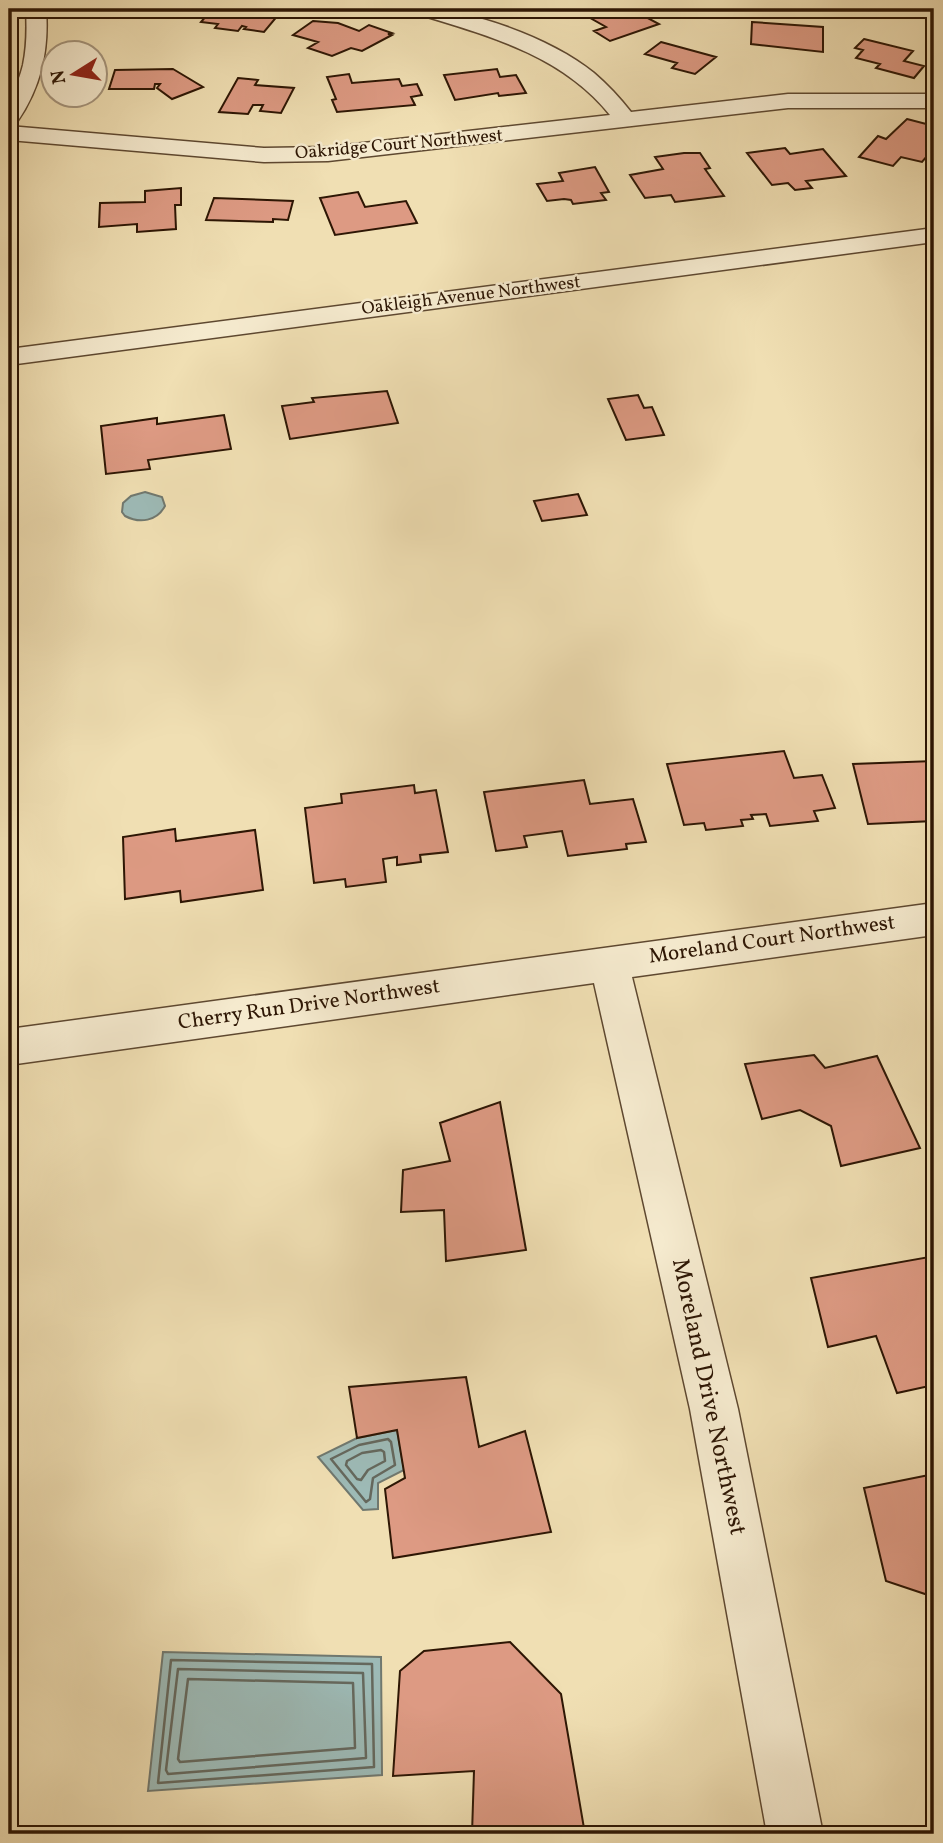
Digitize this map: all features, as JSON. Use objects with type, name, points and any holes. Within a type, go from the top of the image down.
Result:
[{"type":"street","points":[[9,117],[33,68],[38,44],[36,9]]},
{"type":"street","points":[[421,9],[517,39],[552,54],[597,84],[626,120]]},
{"type":"street","name":"Oakridge Court Northwest","points":[[9,133],[279,155],[383,149],[788,101],[934,101]]},
{"type":"street","name":"Oakleigh Avenue Northwest","points":[[9,358],[934,235]]},
{"type":"street","name":"Moreland Court Northwest","points":[[610,962],[934,919]]},
{"type":"street","name":"Cherry Run Drive Northwest","points":[[9,1046],[610,962]]},
{"type":"street","name":"Moreland Drive Northwest","points":[[610,962],[714,1409],[794,1834]]},
{"type":"water","points":[[145,492],[162,497],[165,506],[162,511],[148,520],[125,516],[122,512],[123,503],[131,496]]},
{"type":"water","points":[[397,1430],[404,1470],[378,1483],[378,1509],[363,1510],[318,1457],[357,1438]]},
{"type":"water","points":[[163,1652],[381,1657],[382,1775],[148,1791]]},
{"type":"building","points":[[121,9],[167,9],[125,15]]},
{"type":"building","points":[[212,9],[274,9],[272,13],[279,14],[264,32],[244,29],[246,27],[242,26],[238,31],[215,28],[218,24],[201,22]]},
{"type":"building","points":[[604,9],[631,9],[659,24],[610,41],[594,31],[606,27],[585,15]]},
{"type":"building","points":[[313,21],[338,23],[359,31],[369,25],[392,35],[362,51],[351,48],[332,56],[308,48],[318,42],[293,35]]},
{"type":"building","points":[[752,22],[823,27],[823,52],[751,44]]},
{"type":"building","points":[[864,39],[913,51],[904,61],[924,66],[914,78],[876,68],[880,64],[856,58],[863,50],[855,48]]},
{"type":"building","points":[[661,42],[716,57],[695,74],[672,68],[677,63],[645,54]]},
{"type":"building","points":[[173,69],[203,87],[172,99],[157,88],[160,84],[155,84],[154,89],[109,89],[115,70]]},
{"type":"building","points":[[497,69],[500,77],[516,75],[526,93],[499,96],[498,93],[455,100],[444,75]]},
{"type":"building","points":[[349,74],[352,83],[399,79],[402,86],[417,84],[422,95],[411,97],[415,105],[337,112],[332,100],[336,99],[327,77]]},
{"type":"building","points":[[238,78],[258,80],[255,85],[294,88],[281,113],[260,111],[263,105],[253,105],[248,114],[219,112]]},
{"type":"building","points":[[907,119],[934,126],[934,148],[922,162],[901,157],[893,166],[859,157],[878,136],[886,139]]},
{"type":"building","points":[[785,148],[790,154],[823,149],[846,176],[806,181],[812,188],[795,190],[788,183],[772,185],[747,153]]},
{"type":"building","points":[[700,153],[710,168],[705,169],[724,196],[675,202],[671,195],[645,198],[630,175],[663,169],[655,157]]},
{"type":"building","points":[[595,167],[609,192],[601,193],[606,200],[573,204],[571,200],[564,199],[547,201],[537,184],[563,181],[559,173]]},
{"type":"building","points":[[181,188],[181,205],[175,205],[176,229],[137,232],[137,224],[99,227],[100,203],[145,202],[145,191]]},
{"type":"building","points":[[358,192],[365,207],[406,201],[417,223],[335,235],[320,198]]},
{"type":"building","points":[[214,198],[293,201],[288,220],[206,220]]},
{"type":"building","points":[[387,391],[398,423],[290,439],[282,406],[314,402],[312,398]]},
{"type":"building","points":[[638,395],[644,408],[652,407],[664,435],[626,440],[608,399]]},
{"type":"building","points":[[224,415],[231,449],[148,460],[150,469],[106,474],[101,426],[157,418],[157,424]]},
{"type":"building","points":[[578,494],[587,515],[542,521],[534,501]]},
{"type":"building","points":[[784,751],[794,778],[822,775],[835,808],[814,811],[818,821],[770,826],[766,814],[751,815],[753,819],[741,820],[743,826],[706,830],[704,823],[684,825],[667,764]]},
{"type":"building","points":[[934,761],[934,821],[868,824],[853,764]]},
{"type":"building","points":[[584,780],[590,804],[633,799],[646,842],[626,844],[627,849],[568,856],[562,831],[524,836],[527,847],[496,851],[484,792]]},
{"type":"building","points":[[414,785],[415,793],[436,790],[448,852],[420,855],[421,862],[397,865],[397,857],[383,859],[386,882],[346,887],[345,879],[314,883],[305,808],[342,803],[341,794]]},
{"type":"building","points":[[175,829],[176,841],[255,830],[263,890],[181,902],[180,891],[125,899],[123,837]]},
{"type":"building","points":[[814,1055],[825,1068],[877,1056],[920,1148],[841,1166],[831,1126],[800,1110],[762,1119],[745,1064]]},
{"type":"building","points":[[500,1102],[526,1250],[446,1261],[444,1210],[401,1212],[403,1170],[450,1161],[440,1123]]},
{"type":"building","points":[[929,1257],[934,1267],[934,1385],[897,1393],[876,1336],[828,1347],[811,1278]]},
{"type":"building","points":[[466,1377],[479,1447],[525,1431],[551,1532],[393,1558],[385,1489],[405,1478],[397,1430],[357,1438],[349,1387]]},
{"type":"building","points":[[934,1474],[934,1597],[886,1581],[864,1488]]},
{"type":"building","points":[[510,1642],[561,1694],[585,1834],[472,1834],[474,1771],[393,1776],[400,1671],[424,1651]]}]
